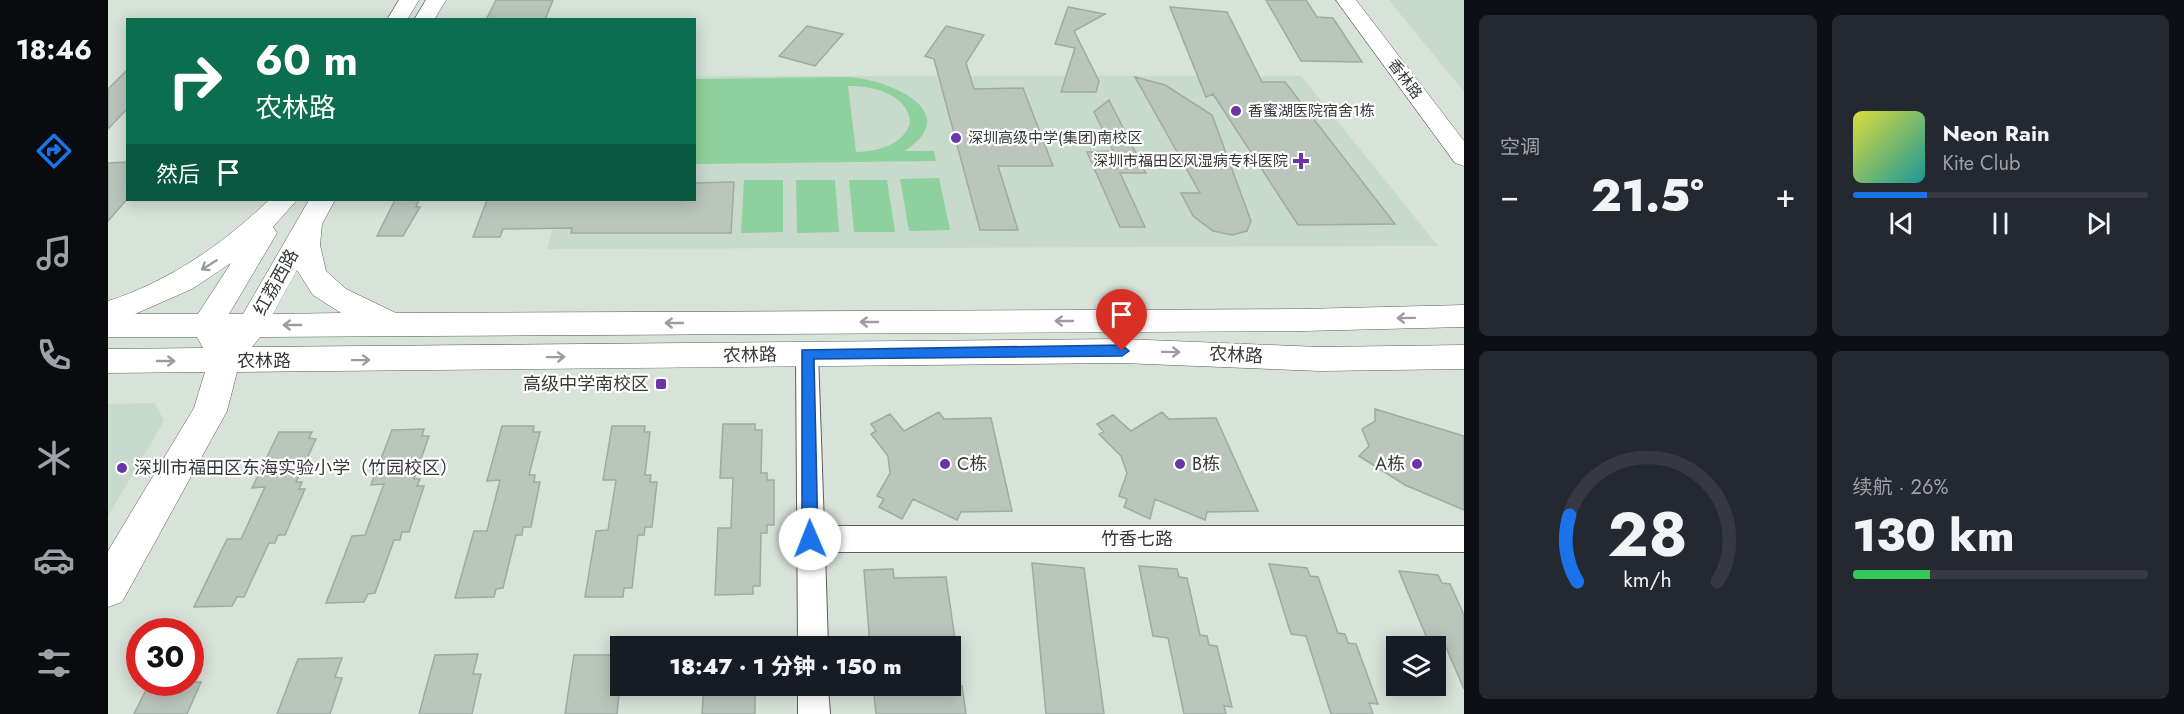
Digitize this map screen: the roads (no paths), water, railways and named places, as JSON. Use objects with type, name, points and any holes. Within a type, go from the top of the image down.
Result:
[{"type":"main road","points":[[398,18],[409,0]]},
{"type":"main road","points":[[425,18],[436,0]]},
{"type":"main road","name":"香林路","points":[[1346,0],[1454,123],[1464,158]]},
{"type":"main road","name":"香林路","points":[[1364,0],[1421,86]]},
{"type":"main road","points":[[108,312],[125,307],[205,268],[258,227],[283,201]]},
{"type":"main road","name":"红荔西路","points":[[207,325],[283,201]]},
{"type":"main road","points":[[319,206],[305,255],[311,272],[340,302],[383,318],[414,325]]},
{"type":"main road","name":"红荔西路","points":[[108,588],[210,411],[224,361],[252,325],[319,206]]},
{"type":"main road","name":"农林路","points":[[108,326],[1303,320],[1464,316]]},
{"type":"main road","points":[[207,325],[224,361]]},
{"type":"main road","name":"农林路","points":[[108,361],[1122,351],[1320,359],[1464,357]]},
{"type":"street","points":[[807,354],[813,636]]},
{"type":"street","name":"竹香七路","points":[[810,539],[1464,539]]},
{"type":"street","points":[[813,696],[814,714]]},
{"type":"place","name":"香蜜湖医院宿舍1栋","points":[[1236,111]]},
{"type":"place","name":"深圳高级中学(集团)南校区","points":[[956,138]]},
{"type":"place","name":"深圳市福田区风湿病专科医院","points":[[1301,161]]},
{"type":"place","name":"高级中学南校区","points":[[661,384]]},
{"type":"place","name":"C栋","points":[[945,464]]},
{"type":"place","name":"B栋","points":[[1180,464]]},
{"type":"place","name":"A栋","points":[[1417,464]]},
{"type":"place","name":"深圳市福田区东海实验小学（竹园校区）","points":[[122,468]]}]
